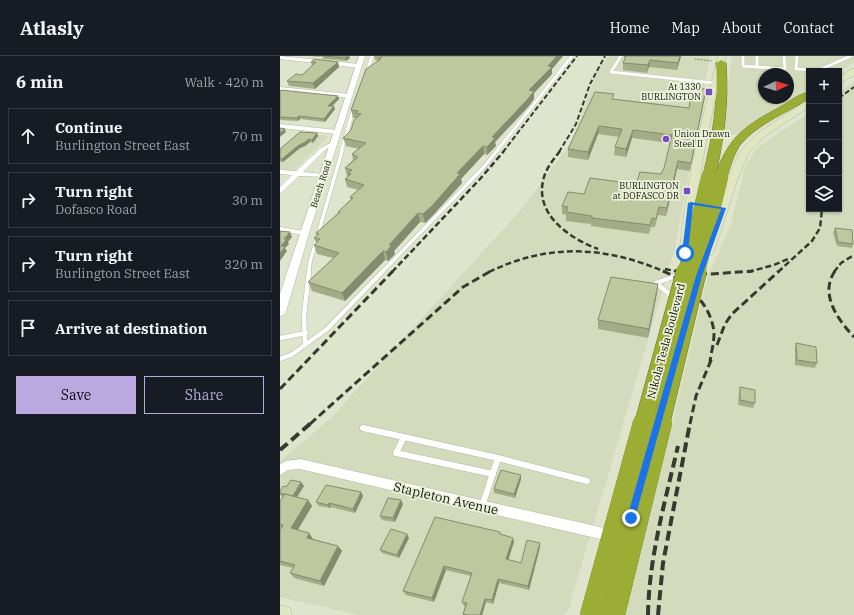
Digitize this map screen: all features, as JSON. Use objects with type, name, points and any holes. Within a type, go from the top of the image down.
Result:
[{"type":"highway","name":"Nikola Tesla Boulevard","points":[[613,615],[715,176],[716,142],[723,76],[722,59]]},
{"type":"highway","name":"Nikola Tesla Boulevard","points":[[590,615],[688,261],[715,176],[736,142],[760,125],[806,97]]},
{"type":"main road","points":[[590,615],[596,591],[614,536],[676,302],[684,266],[687,228],[703,130],[714,83],[722,59]]},
{"type":"main road","points":[[842,79],[854,71]]},
{"type":"main road","points":[[613,615],[615,596],[635,503],[699,276],[739,164],[751,144],[760,135],[807,104]]},
{"type":"main road","points":[[581,615],[596,591]]},
{"type":"street","name":"Beach Road","points":[[280,311],[337,132],[353,98],[362,56]]},
{"type":"street","points":[[280,57],[360,66]]},
{"type":"street","points":[[280,88],[353,98]]},
{"type":"street","points":[[280,126],[337,132]]},
{"type":"street","points":[[280,191],[323,149],[334,143]]},
{"type":"street","points":[[280,172],[297,175],[324,176]]},
{"type":"street","points":[[280,229],[304,233]]},
{"type":"street","name":"Stapleton Avenue","points":[[280,470],[286,466],[300,464],[614,536]]},
{"type":"lane","points":[[366,74],[372,56]]},
{"type":"lane","points":[[280,359],[291,355],[327,329],[482,169],[572,56]]},
{"type":"lane","points":[[621,56],[611,72],[714,83]]},
{"type":"lane","points":[[743,56],[743,66],[785,69],[784,56]]},
{"type":"lane","points":[[757,56],[758,67]]},
{"type":"lane","points":[[796,56],[796,69],[819,70],[851,56]]},
{"type":"lane","points":[[305,345],[306,333],[304,316],[310,262],[353,98]]},
{"type":"lane","points":[[691,203],[704,205]]},
{"type":"lane","points":[[711,206],[724,208]]},
{"type":"lane","points":[[676,302],[667,291],[656,283],[673,277],[680,272],[684,266]]},
{"type":"lane","points":[[280,338],[306,333]]},
{"type":"lane","points":[[363,428],[498,458],[587,481]]},
{"type":"lane","points":[[404,437],[396,453],[493,474]]},
{"type":"lane","points":[[482,506],[498,458]]},
{"type":"path","points":[[695,59],[705,60]]},
{"type":"shaded area","points":[[609,56],[710,56],[675,248],[568,611],[563,615],[359,615],[280,597],[280,461],[330,419],[520,211],[573,140],[597,71]]},
{"type":"shaded area","points":[[732,56],[854,56],[854,62],[842,70],[842,68],[806,68],[806,93],[794,100],[794,68],[758,68],[758,104],[787,104],[736,135],[722,132]]},
{"type":"shaded area","points":[[854,82],[854,615],[626,615],[708,275],[730,227],[746,164],[758,147],[806,115],[806,212],[842,212],[842,90]]},
{"type":"shaded area","points":[[299,132],[329,136],[293,171],[280,169],[280,150]]},
{"type":"building","points":[[324,56],[348,56],[345,58]]},
{"type":"building","points":[[383,56],[557,56],[548,66],[552,67],[529,90],[534,91],[528,99],[492,137],[495,138],[487,147],[483,146],[457,173],[460,174],[432,206],[423,214],[418,213],[389,245],[392,245],[386,252],[383,251],[342,293],[308,282],[339,253],[314,245],[320,239],[314,238],[319,234],[316,233],[340,212],[338,212],[353,198],[350,197],[364,185],[345,179],[351,174],[348,173],[352,170],[345,168],[358,157],[352,154],[366,143],[343,138],[351,130],[354,120],[361,114],[356,113],[358,111],[351,110],[366,69]]},
{"type":"building","points":[[626,56],[680,56],[678,63],[650,60],[648,65],[623,63]]},
{"type":"building","points":[[314,59],[338,62],[313,83],[287,81],[296,74],[302,75],[316,62],[311,62]]},
{"type":"building","points":[[692,88],[706,89],[691,163],[678,161],[667,208],[659,207],[656,219],[652,218],[650,225],[592,218],[592,216],[566,212],[568,207],[562,206],[568,192],[584,194],[590,178],[636,184],[640,172],[661,174],[664,168],[672,135],[633,130],[626,149],[615,147],[622,129],[599,126],[588,152],[568,149],[595,92],[614,94],[612,99],[689,108]]},
{"type":"building","points":[[281,90],[338,96],[328,106],[334,106],[324,119],[299,116],[297,118],[280,117]]},
{"type":"building","points":[[280,128],[285,129],[280,133]]},
{"type":"building","points":[[300,132],[317,133],[312,140],[309,139],[280,159],[280,149]]},
{"type":"building","points":[[835,228],[852,230],[853,244],[838,242]]},
{"type":"building","points":[[280,231],[290,232],[284,239],[287,239],[281,246],[285,247],[280,253]]},
{"type":"building","points":[[611,277],[658,284],[649,329],[598,320]]},
{"type":"building","points":[[796,343],[816,347],[817,363],[797,360]]},
{"type":"building","points":[[740,387],[755,390],[755,403],[740,400]]},
{"type":"building","points":[[501,470],[521,475],[514,494],[494,489]]},
{"type":"building","points":[[291,480],[301,482],[293,496],[280,493],[283,486],[286,487]]},
{"type":"building","points":[[326,485],[361,492],[353,509],[329,503],[328,505],[316,502]]},
{"type":"building","points":[[285,494],[308,500],[291,528],[309,533],[307,538],[338,546],[320,581],[290,573],[295,565],[280,561],[280,530],[283,525],[280,524],[280,501]]},
{"type":"building","points":[[388,498],[401,500],[393,518],[380,516]]},
{"type":"building","points":[[435,517],[500,532],[500,534],[513,538],[506,559],[521,563],[527,540],[540,543],[528,586],[498,579],[492,600],[485,599],[480,615],[463,614],[467,603],[462,602],[472,573],[444,566],[432,598],[403,591]]},
{"type":"building","points":[[391,529],[407,534],[397,555],[380,550]]},
{"type":"railway","points":[[503,152],[577,56]]},
{"type":"railway","points":[[559,152],[576,124],[590,84],[605,56]]},
{"type":"railway","points":[[842,96],[854,87]]},
{"type":"railway","points":[[392,272],[480,179],[504,151]]},
{"type":"railway","points":[[560,151],[545,173],[542,190],[544,202],[556,223],[565,231],[598,249]]},
{"type":"railway","points":[[778,272],[812,241],[820,228],[822,212]]},
{"type":"railway","points":[[490,272],[533,256],[555,252],[577,251],[621,257],[643,263],[665,272]]},
{"type":"railway","points":[[834,272],[841,263],[854,255]]},
{"type":"railway","points":[[751,271],[774,265],[788,259]]},
{"type":"railway","points":[[665,269],[676,271]]},
{"type":"railway","points":[[280,389],[393,271]]},
{"type":"railway","points":[[663,271],[672,275],[689,288],[704,305],[709,314],[713,324],[714,334],[710,362]]},
{"type":"railway","points":[[676,271],[711,274],[751,271]]},
{"type":"railway","points":[[676,271],[681,272]]},
{"type":"railway","points":[[717,345],[725,324],[732,314],[779,271]]},
{"type":"railway","points":[[835,271],[829,289],[832,306],[842,323],[854,337]]},
{"type":"railway","points":[[310,424],[463,287],[490,272]]},
{"type":"railway","points":[[690,424],[696,396],[712,358]]},
{"type":"railway","points":[[280,450],[311,423]]},
{"type":"railway","points":[[658,615],[663,563],[690,423]]},
{"type":"railway","points":[[648,615],[651,572],[663,509],[678,446]]},
{"type":"place","name":"At 1330 BURLINGTON","points":[[709,92]]},
{"type":"place","name":"Union Drawn Steel II","points":[[666,139]]},
{"type":"place","name":"BURLINGTON at DOFASCO DR","points":[[687,191]]},
{"type":"route","points":[[631,518],[699,276],[724,208],[691,203],[685,253]]}]
